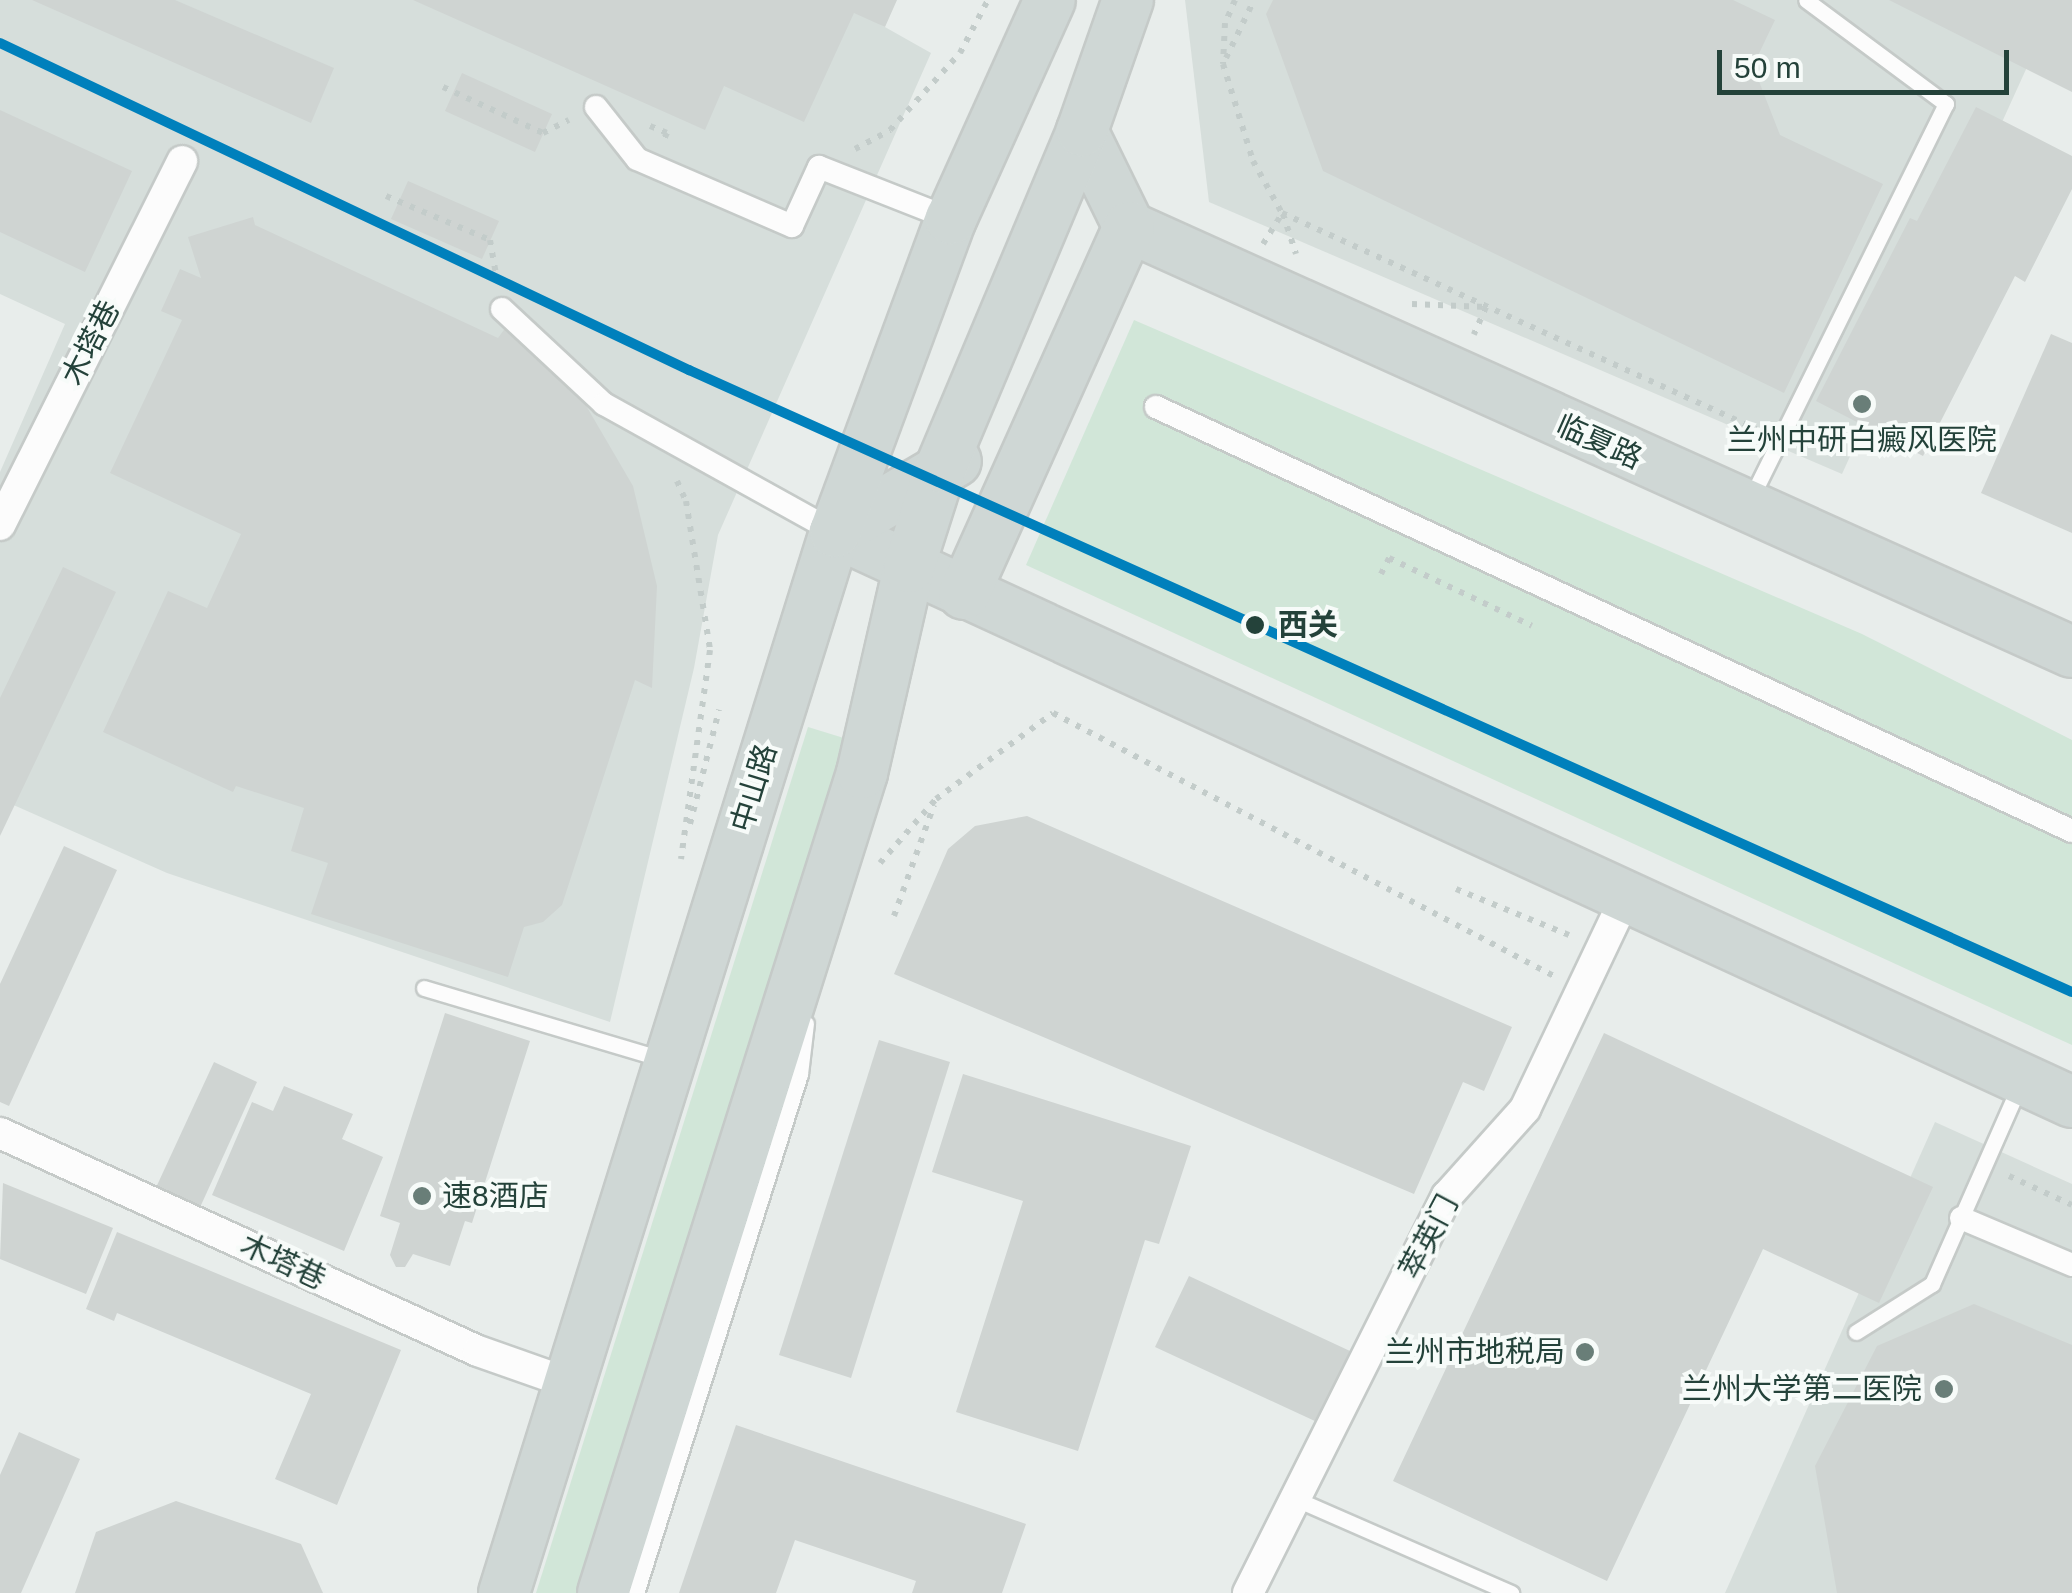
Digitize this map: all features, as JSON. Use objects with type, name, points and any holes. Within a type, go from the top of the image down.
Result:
[{"type":"main road","name":"中山路","points":[[504,1593],[835,532],[951,219],[1050,0]]},
{"type":"main road","points":[[603,1593],[862,773],[908,567],[942,468],[1082,130],[1128,0]]},
{"type":"main road","points":[[964,594],[1129,227],[1082,130]]},
{"type":"main road","name":"临夏路","points":[[1129,227],[2072,652]]},
{"type":"main road","points":[[835,532],[942,468],[1039,424]]},
{"type":"main road","points":[[835,532],[2072,1102]]},
{"type":"street","points":[[596,107],[637,158],[792,226],[819,167],[951,219]]},
{"type":"street","name":"木塔巷","points":[[0,524],[182,162]]},
{"type":"street","points":[[502,310],[604,404],[835,532]]},
{"type":"street","points":[[1156,407],[2072,831]]},
{"type":"street","name":"萃英门","points":[[1248,1593],[1447,1196],[1525,1108],[1627,894]]},
{"type":"street","name":"木塔巷","points":[[0,1132],[478,1351],[570,1382]]},
{"type":"street","points":[[1961,1218],[2072,1265]]},
{"type":"lane","points":[[1746,508],[1946,104],[1806,0]]},
{"type":"lane","points":[[636,1593],[800,1074],[822,902]]},
{"type":"lane","points":[[424,988],[670,1061]]},
{"type":"lane","points":[[1856,1332],[1932,1284],[2023,1079]]},
{"type":"lane","points":[[1296,1500],[1511,1593]]},
{"type":"path","points":[[819,167],[890,130],[960,53],[988,0]]},
{"type":"path","points":[[1236,0],[1225,23],[1223,64],[1252,161],[1282,213],[1781,440]]},
{"type":"path","points":[[1223,64],[1254,0]]},
{"type":"path","points":[[444,88],[543,133]]},
{"type":"path","points":[[386,196],[490,240],[502,310]]},
{"type":"path","points":[[654,431],[686,501],[710,650],[681,859],[719,710]]},
{"type":"path","points":[[1382,574],[1389,558],[1532,626]]},
{"type":"path","points":[[822,902],[883,861],[936,799],[1053,712],[1582,991]]},
{"type":"path","points":[[894,916],[936,799]]},
{"type":"path","points":[[1456,889],[1566,939]]},
{"type":"path","points":[[1985,1165],[2072,1204]]},
{"type":"shaded area","points":[[0,0],[837,0],[931,53],[718,535],[694,668],[610,1022],[167,873],[0,799],[0,472],[65,324],[0,294]]},
{"type":"shaded area","points":[[1185,0],[1946,0],[2038,43],[1842,474],[1209,202]]},
{"type":"shaded area","name":"兰州大学第二医院","points":[[1935,1122],[2072,1184],[2072,1593],[1725,1593]]},
{"type":"green space","points":[[1134,320],[1862,634],[2072,740],[2072,1045],[1026,565]]},
{"type":"green space","points":[[808,727],[847,739],[578,1593],[536,1593]]},
{"type":"building","points":[[32,0],[175,0],[334,68],[311,123]]},
{"type":"building","points":[[413,0],[897,0],[885,27],[854,13],[804,122],[724,86],[705,130]]},
{"type":"building","points":[[1273,0],[1733,0],[1775,20],[1753,66],[1780,135],[1883,184],[1784,393],[1323,171],[1266,14]]},
{"type":"building","points":[[1889,0],[2072,0],[2072,92]]},
{"type":"building","points":[[462,73],[552,114],[535,152],[445,111]]},
{"type":"building","points":[[1976,107],[2072,156],[2072,189],[2025,282],[2015,276],[1923,456],[1816,401],[1910,218],[1917,221]]},
{"type":"building","points":[[0,110],[132,171],[85,272],[0,232]]},
{"type":"building","points":[[408,181],[499,221],[482,259],[391,219]]},
{"type":"building","points":[[253,217],[255,225],[498,338],[506,327],[581,397],[633,486],[657,586],[652,688],[635,680],[562,905],[543,922],[524,927],[508,977],[311,914],[328,863],[291,851],[304,808],[236,786],[233,792],[103,732],[168,591],[207,608],[241,534],[110,473],[182,320],[161,311],[180,269],[201,278],[188,237]]},
{"type":"building","points":[[2051,334],[2072,343],[2072,533],[1981,493]]},
{"type":"building","points":[[63,567],[116,592],[0,836],[0,698]]},
{"type":"building","points":[[1027,816],[1512,1027],[1484,1091],[1463,1082],[1414,1194],[894,974],[948,849],[975,826]]},
{"type":"building","points":[[64,846],[117,870],[9,1106],[0,1102],[0,984]]},
{"type":"building","points":[[445,1013],[530,1041],[472,1223],[465,1221],[450,1266],[413,1254],[405,1267],[396,1267],[390,1255],[400,1223],[380,1216]]},
{"type":"building","name":"兰州市地税局","points":[[1604,1033],[1933,1187],[1879,1303],[1763,1249],[1607,1581],[1393,1481]]},
{"type":"building","points":[[879,1040],[950,1062],[851,1378],[779,1355]]},
{"type":"building","points":[[214,1062],[257,1082],[197,1214],[153,1194]]},
{"type":"building","points":[[963,1074],[1191,1146],[1159,1244],[1145,1240],[1078,1451],[956,1412],[1023,1201],[932,1172]]},
{"type":"building","points":[[284,1086],[353,1114],[342,1139],[383,1157],[344,1251],[212,1195],[252,1102],[273,1111]]},
{"type":"building","points":[[3,1183],[113,1228],[86,1294],[0,1259]]},
{"type":"building","points":[[117,1232],[401,1350],[337,1505],[275,1479],[311,1394],[117,1313],[114,1321],[86,1309]]},
{"type":"building","points":[[1189,1276],[1350,1351],[1317,1422],[1155,1347]]},
{"type":"building","points":[[1974,1304],[2072,1345],[2072,1593],[1837,1593],[1815,1466],[1877,1346]]},
{"type":"building","points":[[736,1425],[1026,1524],[1002,1593],[912,1593],[916,1581],[795,1540],[776,1593],[679,1593]]},
{"type":"building","points":[[19,1432],[80,1459],[21,1593],[0,1593],[0,1475]]},
{"type":"building","points":[[176,1501],[301,1544],[323,1593],[75,1593],[96,1532]]},
{"type":"transit line","points":[[0,43],[689,370],[2072,992]]},
{"type":"place","name":"兰州中研白癜风医院","points":[[1862,404]]},
{"type":"place","name":"西关","points":[[1255,625]]},
{"type":"place","name":"速8酒店","points":[[422,1196]]},
{"type":"place","name":"兰州市地税局","points":[[1585,1352]]},
{"type":"place","name":"兰州大学第二医院","points":[[1944,1389]]}]
